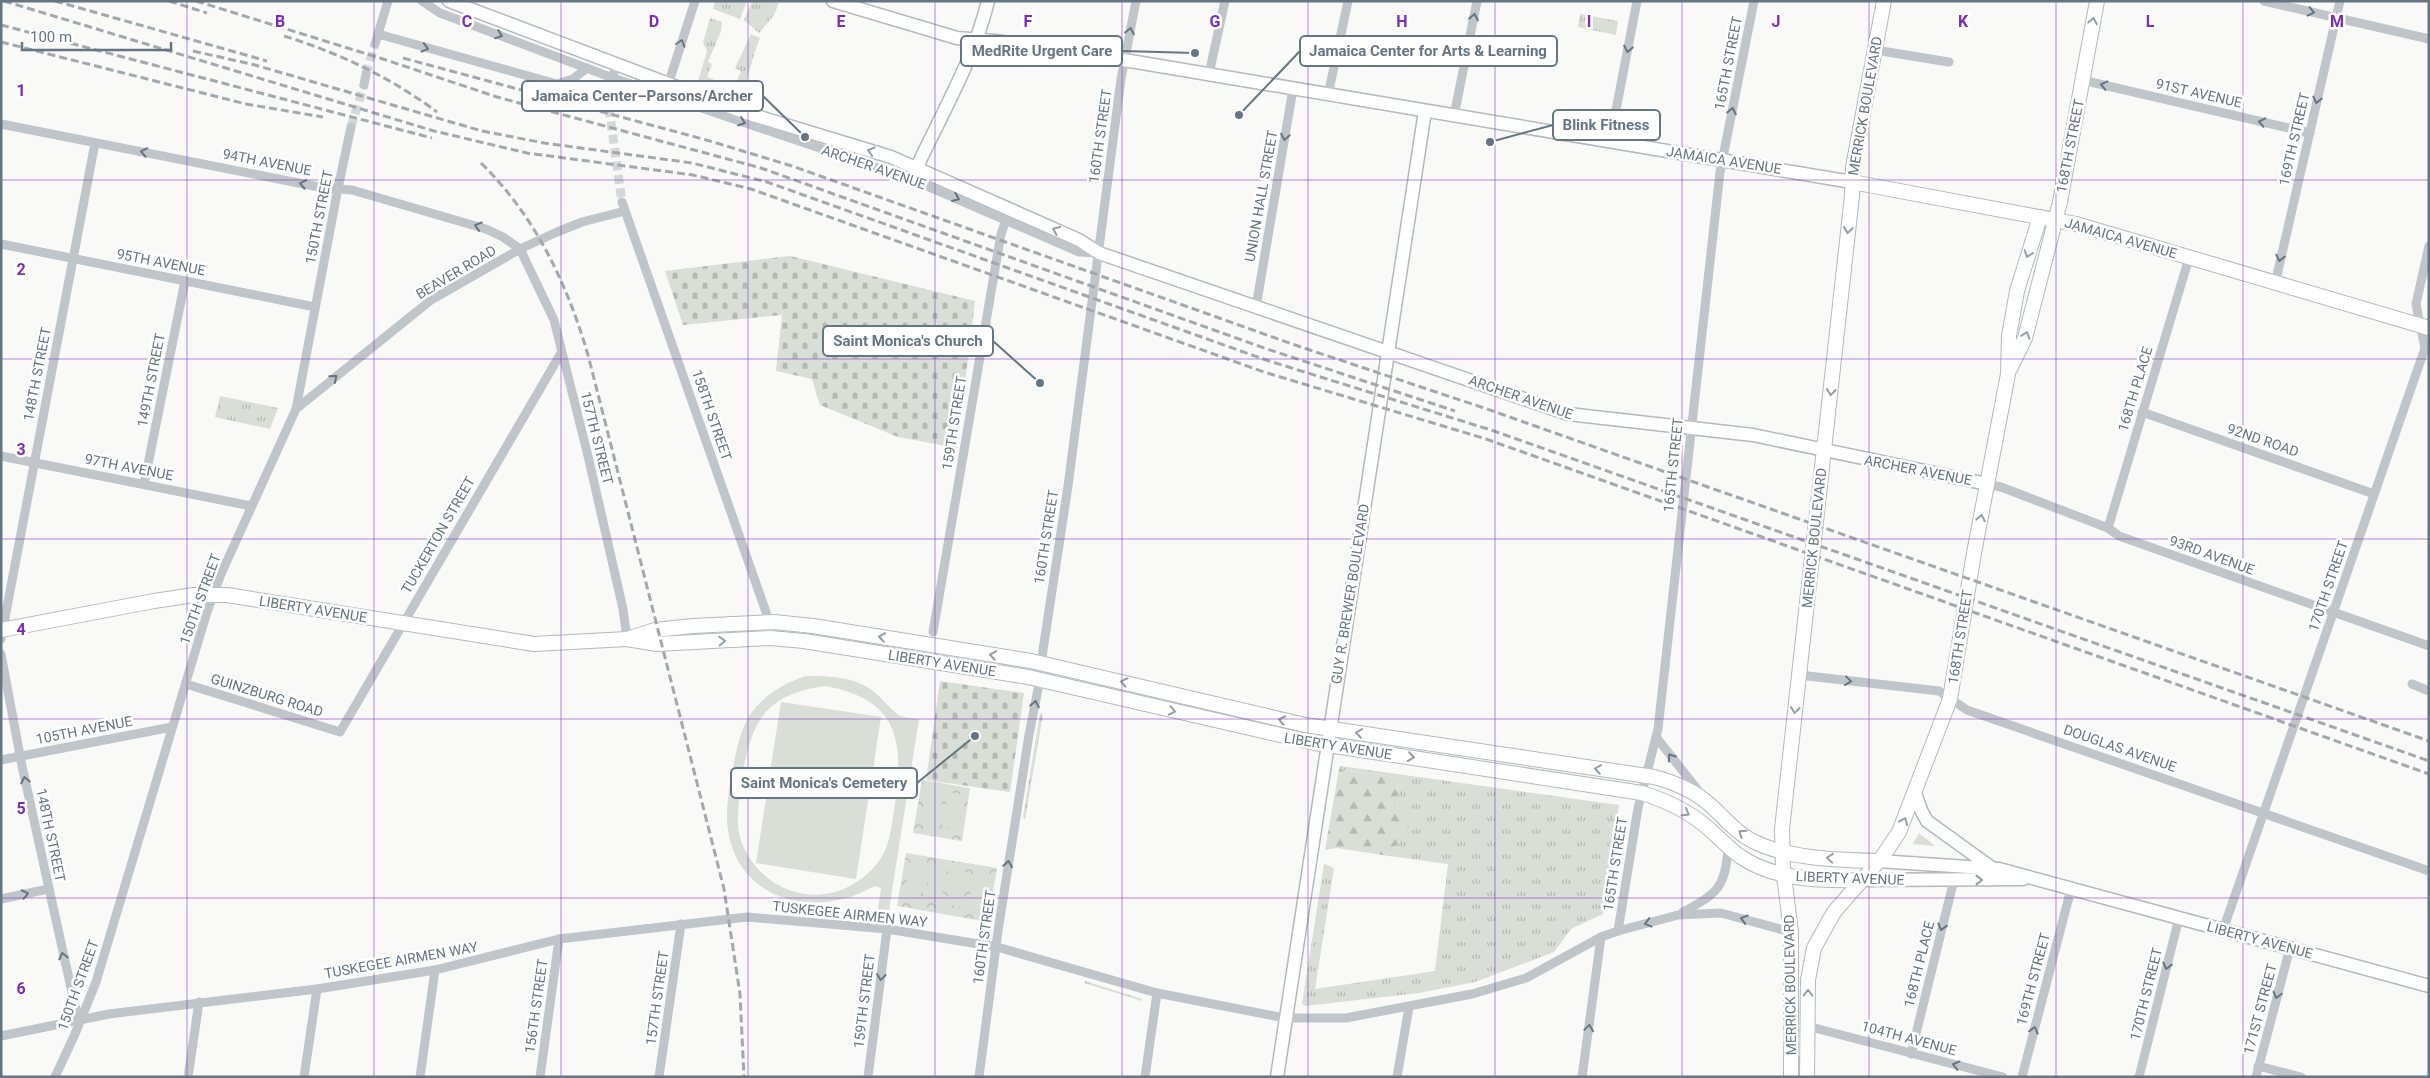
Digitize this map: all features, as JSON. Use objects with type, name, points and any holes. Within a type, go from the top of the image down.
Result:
[{"type":"main road","name":"ARCHER AVENUE","points":[[449,1],[668,85],[707,96],[743,112],[891,157],[917,167],[1079,240],[1099,253],[1568,414],[1753,435],[1988,484]]},
{"type":"main road","name":"JAMAICA AVENUE","points":[[834,1],[957,38],[976,39],[1209,74],[1723,159],[2055,220],[2424,327]]},
{"type":"main road","points":[[917,167],[976,39],[988,1]]},
{"type":"main road","name":"MERRICK BOULEVARD","points":[[1791,1077],[1791,932],[1784,875],[1782,829],[1853,167],[1884,1]]},
{"type":"main road","name":"168TH STREET","points":[[2008,374],[2025,338],[2055,220],[2097,1]]},
{"type":"main road","name":"GUY R. BREWER BOULEVARD","points":[[1277,1077],[1425,111]]},
{"type":"main road","name":"168TH STREET","points":[[1860,880],[1878,861],[1899,832],[1950,699],[2008,374],[2009,336],[2018,291],[2040,217]]},
{"type":"main road","name":"LIBERTY AVENUE","points":[[2,633],[154,600],[194,595],[227,595],[534,644],[627,639],[657,644],[770,638],[816,642],[1040,680],[1265,734],[1642,793],[1665,801],[1690,815],[1728,846],[1760,867],[1784,875],[1860,880],[2033,879]]},
{"type":"main road","name":"LIBERTY AVENUE","points":[[627,639],[655,630],[769,622],[836,629],[1041,663],[1281,720],[1330,729],[1646,776],[1678,785],[1708,803],[1749,839],[1782,852],[1878,861],[1992,868],[2429,986]]},
{"type":"main road","points":[[1915,793],[1923,814],[1934,827],[1992,868]]},
{"type":"main road","name":"MERRICK BOULEVARD","points":[[1807,1077],[1808,973],[1814,948],[1830,917],[1860,880]]},
{"type":"street","points":[[388,1],[377,39],[557,84],[567,82],[587,68]]},
{"type":"street","name":"ARCHER AVENUE","points":[[422,1],[440,13],[613,78],[911,179],[1079,252],[1099,253]]},
{"type":"street","points":[[668,85],[695,1]]},
{"type":"street","name":"160TH STREET","points":[[979,1077],[997,947],[1029,735],[1040,680],[1068,486],[1124,61],[1136,1]]},
{"type":"street","points":[[1209,74],[1225,1]]},
{"type":"street","points":[[1328,95],[1348,1]]},
{"type":"street","points":[[1454,116],[1478,1]]},
{"type":"street","points":[[1610,141],[1637,1]]},
{"type":"street","name":"165TH STREET","points":[[1618,931],[1642,793],[1656,737],[1690,429],[1723,159],[1754,1]]},
{"type":"street","points":[[2264,1],[2429,39]]},
{"type":"street","name":"169TH STREET","points":[[2275,284],[2340,1]]},
{"type":"street","points":[[1875,50],[1949,62]]},
{"type":"street","points":[[609,108],[616,65]]},
{"type":"street","points":[[364,85],[366,74]]},
{"type":"street","name":"91ST AVENUE","points":[[2082,80],[2310,133]]},
{"type":"street","name":"UNION HALL STREET","points":[[1256,307],[1293,89]]},
{"type":"street","name":"94TH AVENUE","points":[[1,124],[324,188],[352,190],[486,229],[503,237],[520,249]]},
{"type":"street","name":"150TH STREET","points":[[55,1077],[96,982],[172,727],[214,595],[251,506],[296,409],[338,188],[352,127]]},
{"type":"street","name":"148TH STREET","points":[[2,633],[96,143]]},
{"type":"street","points":[[911,179],[917,167]]},
{"type":"street","name":"BEAVER ROAD","points":[[296,409],[431,300],[520,249],[582,222],[624,207]]},
{"type":"street","name":"158TH STREET","points":[[624,207],[696,407],[769,622],[770,638]]},
{"type":"street","name":"159TH STREET","points":[[933,632],[946,567],[977,365],[1001,234],[1006,220]]},
{"type":"street","name":"95TH AVENUE","points":[[1,244],[315,307]]},
{"type":"street","name":"170TH STREET","points":[[2223,930],[2425,348],[2424,327],[2416,304],[2429,246]]},
{"type":"street","name":"157TH STREET","points":[[520,249],[554,320],[588,456],[623,609],[627,639]]},
{"type":"street","name":"168TH PLACE","points":[[2108,528],[2189,258]]},
{"type":"street","name":"149TH STREET","points":[[144,484],[185,281]]},
{"type":"street","name":"TUCKERTON STREET","points":[[340,732],[561,353]]},
{"type":"street","name":"92ND ROAD","points":[[2142,412],[2374,494]]},
{"type":"street","name":"97TH AVENUE","points":[[1,456],[251,506]]},
{"type":"street","name":"93RD AVENUE","points":[[1988,484],[2001,487],[2108,528],[2119,536],[2429,646]]},
{"type":"street","name":"148TH STREET","points":[[1,654],[20,757],[48,889],[75,1006],[80,1020]]},
{"type":"street","name":"DOUGLAS AVENUE","points":[[1799,675],[1939,692],[1961,708],[2429,871]]},
{"type":"street","name":"GUINZBURG ROAD","points":[[186,684],[340,732]]},
{"type":"street","points":[[2412,684],[2428,689]]},
{"type":"street","name":"105TH AVENUE","points":[[1,760],[172,727]]},
{"type":"street","name":"LIBERTY AVENUE","points":[[1656,737],[1708,803]]},
{"type":"street","name":"TUSKEGEE AIRMEN WAY","points":[[1678,915],[1706,900],[1718,889],[1726,872],[1728,846]]},
{"type":"street","name":"168TH PLACE","points":[[1911,1054],[1954,880]]},
{"type":"street","points":[[1,898],[48,889]]},
{"type":"street","name":"169TH STREET","points":[[2022,1077],[2071,889]]},
{"type":"street","name":"TUSKEGEE AIRMEN WAY","points":[[1,1036],[80,1020],[199,1002],[317,989],[435,970],[559,940],[747,917],[887,929],[997,947],[1157,993],[1286,1018],[1346,1018],[1409,1008],[1472,994],[1526,978],[1601,937],[1678,915],[1721,913],[1791,932]]},
{"type":"street","name":"170TH STREET","points":[[2139,1077],[2179,918]]},
{"type":"street","name":"157TH STREET","points":[[659,1077],[681,924]]},
{"type":"street","name":"159TH STREET","points":[[868,1077],[887,929]]},
{"type":"street","points":[[1582,1077],[1601,937]]},
{"type":"street","name":"156TH STREET","points":[[540,1077],[559,940]]},
{"type":"street","name":"171ST STREET","points":[[2256,1077],[2290,948]]},
{"type":"street","points":[[420,1077],[435,970]]},
{"type":"street","points":[[304,1077],[317,989]]},
{"type":"street","points":[[1145,1077],[1157,993]]},
{"type":"street","points":[[188,1077],[199,1002]]},
{"type":"street","points":[[1397,1077],[1409,1008]]},
{"type":"street","name":"104TH AVENUE","points":[[1807,1026],[2003,1077]]},
{"type":"street","points":[[2258,1066],[2301,1077]]},
{"type":"green space","points":[[715,1],[747,1],[740,19],[713,9]]},
{"type":"green space","points":[[752,1],[779,3],[774,15],[759,33],[744,20]]},
{"type":"green space","points":[[1580,14],[1618,21],[1616,35],[1578,27]]},
{"type":"green space","points":[[710,18],[722,22],[721,31],[708,62],[712,64],[707,77],[727,85],[725,91],[698,81],[707,51],[703,43]]},
{"type":"green space","points":[[751,34],[760,38],[742,96],[732,93],[741,71],[735,68]]},
{"type":"green space","points":[[790,256],[975,301],[957,448],[898,437],[820,405],[812,379],[776,371],[782,315],[683,325],[665,271]]},
{"type":"green space","points":[[220,396],[278,408],[270,429],[215,417]]},
{"type":"green space","points":[[805,676],[821,676],[838,677],[854,681],[873,691],[899,715],[919,719],[889,910],[878,909],[881,888],[875,886],[847,898],[821,902],[800,901],[780,896],[762,887],[748,875],[737,858],[730,838],[727,810],[728,794],[741,734],[752,712],[763,700],[782,686]],"holes":[[[826,686],[850,692],[868,701],[882,712],[891,726],[896,742],[898,781],[887,846],[881,858],[866,875],[848,887],[828,893],[808,894],[789,890],[771,880],[755,866],[740,839],[738,810],[748,747],[762,717],[772,706],[786,697],[804,690]]]},
{"type":"green space","points":[[940,681],[1024,693],[1010,792],[926,780]]},
{"type":"green space","points":[[781,702],[881,717],[856,879],[756,863]]},
{"type":"green space","points":[[1040,713],[1043,714],[1025,820],[1023,817]]},
{"type":"green space","points":[[1340,766],[1619,805],[1603,914],[1571,929],[1554,952],[1475,982],[1419,993],[1305,1006],[1302,1004],[1324,864],[1334,868],[1315,989],[1435,971],[1448,864],[1389,856],[1409,827],[1409,818],[1398,810],[1396,777],[1339,769]]},
{"type":"green space","points":[[1339,769],[1396,777],[1398,810],[1409,818],[1409,827],[1389,856],[1337,848],[1325,850]]},
{"type":"green space","points":[[922,780],[970,788],[962,841],[913,833]]},
{"type":"green space","points":[[927,789],[943,792],[937,827],[921,824]]},
{"type":"green space","points":[[948,792],[964,795],[958,830],[942,827]]},
{"type":"green space","points":[[1919,833],[1935,846],[1913,844]]},
{"type":"green space","points":[[906,853],[997,868],[988,922],[897,906]]},
{"type":"green space","points":[[909,863],[925,865],[920,900],[904,898]]},
{"type":"green space","points":[[931,866],[947,869],[941,904],[925,901]]},
{"type":"green space","points":[[952,870],[968,872],[963,907],[947,905]]},
{"type":"green space","points":[[974,873],[990,876],[984,911],[968,908]]},
{"type":"green space","points":[[1085,981],[1142,999],[1142,1001],[1084,983]]},
{"type":"tunnel","points":[[366,74],[375,44]]},
{"type":"tunnel","points":[[351,127],[364,85]]},
{"type":"tunnel","points":[[609,108],[622,202]]},
{"type":"railway","points":[[4,1],[434,131],[527,153],[693,175],[751,189],[1264,372],[1486,439],[2429,774]]},
{"type":"railway","points":[[55,1],[267,61]]},
{"type":"railway","points":[[169,1],[207,13]]},
{"type":"railway","points":[[196,1],[383,59],[497,97],[761,168],[1267,349],[1455,411]]},
{"type":"railway","points":[[1,25],[432,138]]},
{"type":"railway","points":[[284,36],[364,67],[419,99],[437,112]]},
{"type":"railway","points":[[1,42],[246,104],[323,117]]},
{"type":"railway","points":[[193,51],[255,65],[482,131],[544,143],[692,163],[767,182],[1266,360],[1491,430],[2429,761]]},
{"type":"railway","points":[[403,58],[710,141],[792,166],[1295,345],[1484,408],[2429,741]]},
{"type":"railway","points":[[481,163],[518,205],[547,252],[570,302],[588,355],[724,889],[740,994],[744,1077]]},
{"type":"place","name":"MedRite Urgent Care","points":[[1195,53]]},
{"type":"place","name":"Jamaica Center for Arts & Learning","points":[[1239,115]]},
{"type":"place","name":"Jamaica Center–Parsons/Archer","points":[[805,137]]},
{"type":"place","name":"Blink Fitness","points":[[1490,142]]},
{"type":"place","name":"Saint Monica's Church","points":[[1040,383]]},
{"type":"place","name":"Saint Monica's Cemetery","points":[[975,736]]}]
